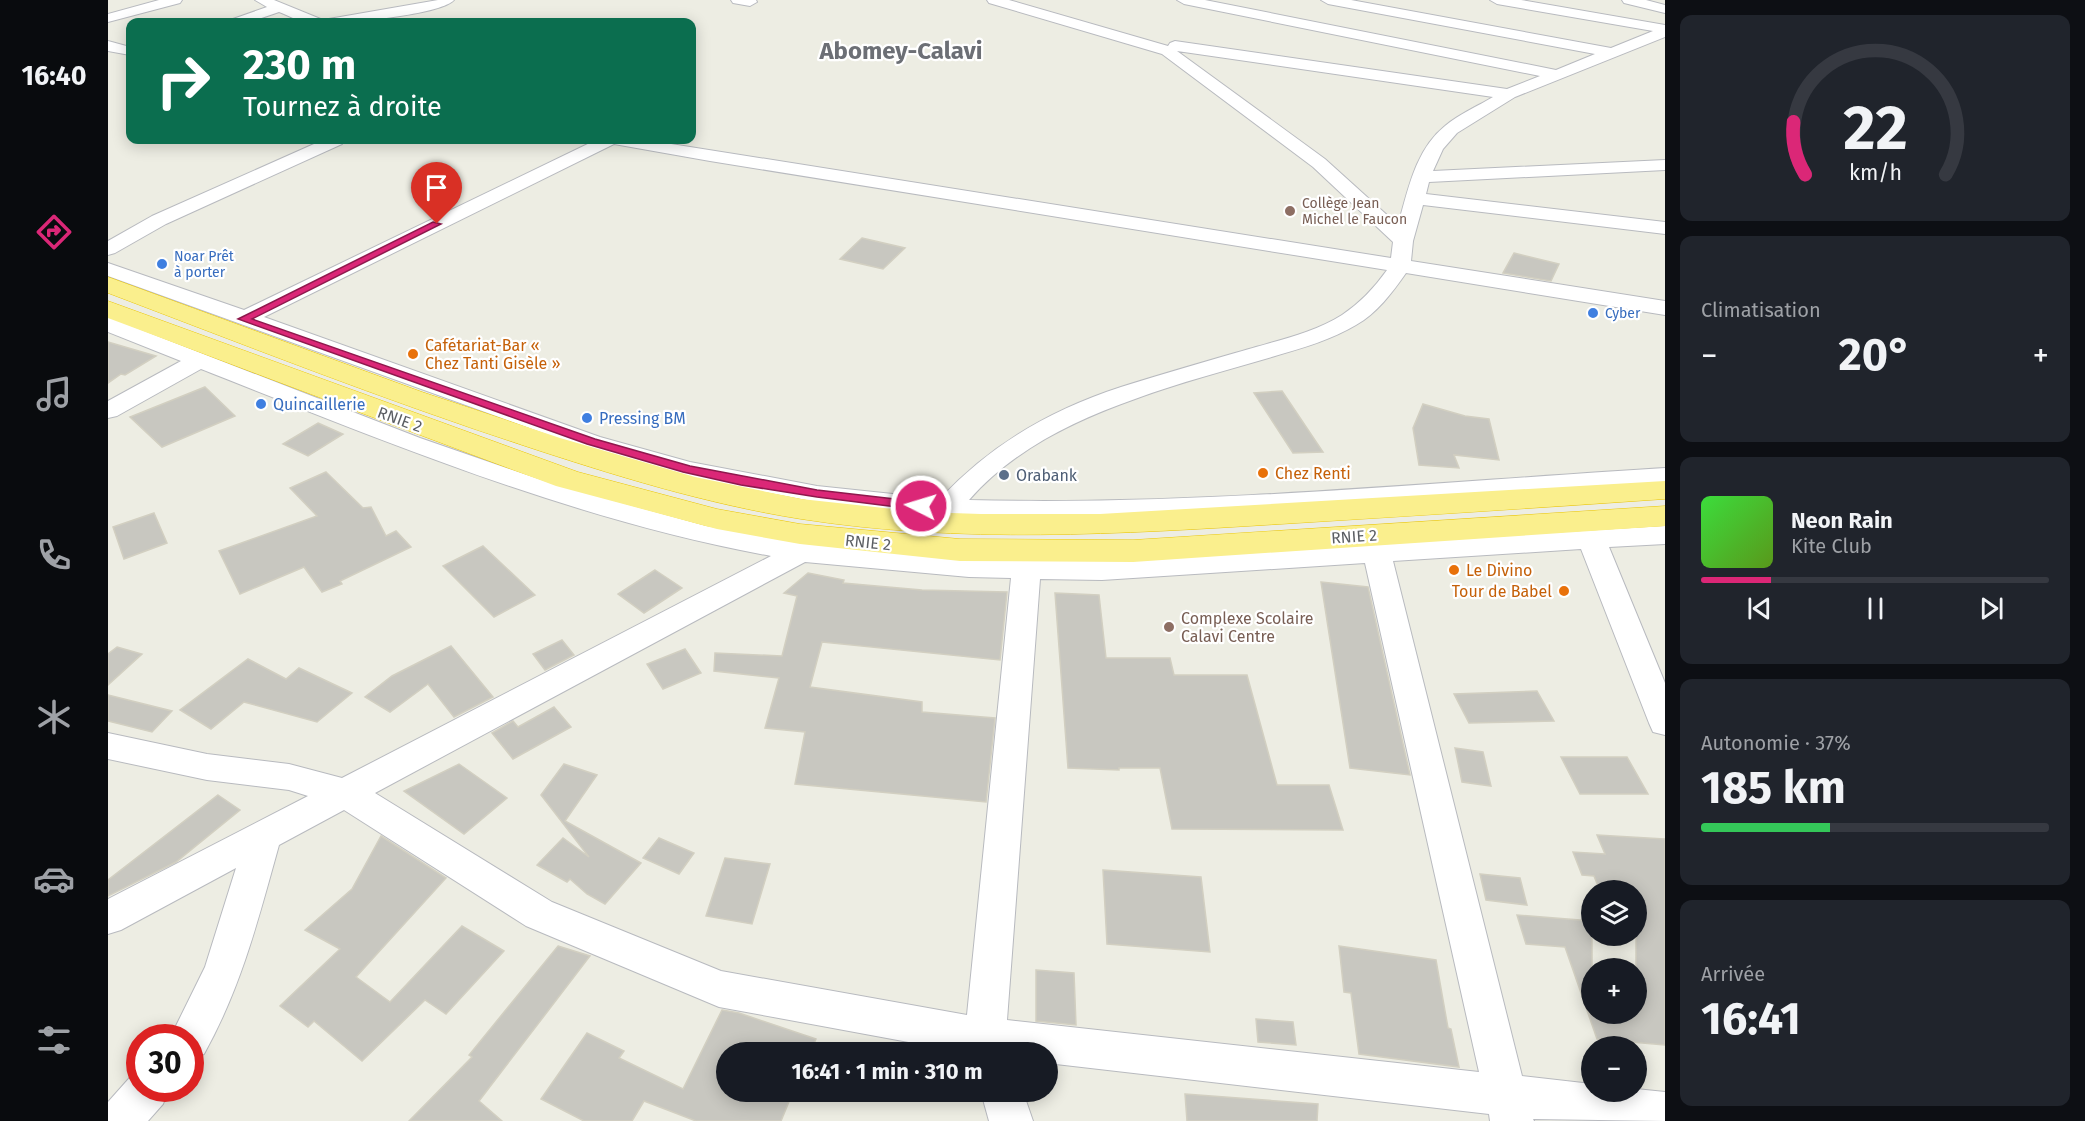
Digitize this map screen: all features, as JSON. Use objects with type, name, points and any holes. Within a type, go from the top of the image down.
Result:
[{"type":"highway","name":"RNIE 2","points":[[108,284],[442,409],[574,453],[707,490],[800,508],[932,524],[1042,527],[1139,524],[1665,490]]},
{"type":"highway","name":"RNIE 2","points":[[108,309],[567,479],[717,519],[800,534],[960,550],[1133,551],[1665,516]]},
{"type":"street","points":[[108,18],[175,0]]},
{"type":"street","points":[[262,0],[304,18]]},
{"type":"street","points":[[354,18],[441,4],[447,0]]},
{"type":"street","points":[[994,0],[1171,48],[1509,94]]},
{"type":"street","points":[[1184,0],[1558,75]]},
{"type":"street","points":[[1214,20],[1247,0]]},
{"type":"street","points":[[1328,0],[1656,55]]},
{"type":"street","points":[[1497,0],[1665,31]]},
{"type":"street","points":[[1629,0],[1665,9]]},
{"type":"street","points":[[249,18],[277,8]]},
{"type":"street","points":[[947,508],[975,477],[1029,437],[1059,420],[1127,393],[1304,340],[1330,330],[1370,305],[1391,281],[1400,266],[1413,198],[1435,147],[1450,129],[1509,94],[1665,31]]},
{"type":"street","points":[[1171,48],[1190,35]]},
{"type":"street","points":[[108,46],[126,50]]},
{"type":"street","points":[[1171,48],[1319,163],[1403,241]]},
{"type":"street","points":[[108,249],[159,220],[327,144]]},
{"type":"street","points":[[243,319],[601,144]]},
{"type":"street","points":[[642,144],[1665,308]]},
{"type":"street","points":[[1421,177],[1665,165]]},
{"type":"street","points":[[1413,198],[1665,228]]},
{"type":"street","points":[[108,269],[591,442],[687,469],[817,494],[947,508],[1069,511],[1162,508],[1665,476]]},
{"type":"street","points":[[108,324],[411,443],[584,503],[705,535],[801,552],[907,563],[1026,570],[1167,567],[1377,552],[1665,536]]},
{"type":"street","points":[[108,411],[199,360]]},
{"type":"street","points":[[1592,541],[1665,723]]},
{"type":"street","points":[[108,918],[801,552]]},
{"type":"street","points":[[1377,552],[1509,1109]]},
{"type":"street","points":[[988,1042],[1026,570]]},
{"type":"street","points":[[108,746],[207,767],[289,777],[346,793],[539,914],[719,989],[974,1042]]},
{"type":"street","points":[[201,1024],[206,1016],[226,959],[263,837]]},
{"type":"street","points":[[1058,1054],[1509,1109],[1665,1113]]},
{"type":"street","points":[[120,1121],[137,1102]]},
{"type":"street","points":[[1005,1102],[1011,1121]]},
{"type":"building","points":[[862,238],[905,248],[883,269],[840,259]]},
{"type":"building","points":[[1514,253],[1559,264],[1551,281],[1503,273]]},
{"type":"building","points":[[108,342],[156,356],[108,383]]},
{"type":"building","points":[[205,387],[235,416],[162,447],[130,417]]},
{"type":"building","points":[[1282,391],[1323,452],[1293,453],[1254,393]]},
{"type":"building","points":[[1423,404],[1465,416],[1489,419],[1499,460],[1454,455],[1459,468],[1419,465],[1413,428]]},
{"type":"building","points":[[318,423],[343,434],[308,456],[283,444]]},
{"type":"building","points":[[326,472],[363,508],[371,507],[386,536],[396,531],[411,547],[340,581],[342,584],[322,592],[304,567],[240,594],[219,551],[317,516],[290,488]]},
{"type":"building","points":[[154,513],[167,543],[124,559],[113,527]]},
{"type":"building","points":[[483,546],[535,595],[494,617],[443,566]]},
{"type":"building","points":[[655,570],[682,588],[644,613],[618,594]]},
{"type":"building","points":[[808,573],[844,580],[843,583],[922,590],[1007,592],[1000,660],[822,642],[810,687],[922,702],[922,712],[995,718],[986,802],[795,784],[805,732],[765,728],[779,678],[714,671],[715,653],[782,656],[797,596],[784,593]]},
{"type":"building","points":[[1321,582],[1368,587],[1410,775],[1350,768]]},
{"type":"building","points":[[1055,593],[1099,595],[1106,658],[1170,658],[1174,675],[1247,675],[1277,785],[1329,785],[1343,830],[1172,829],[1160,768],[1119,768],[1119,770],[1068,768]]},
{"type":"building","points":[[562,640],[574,655],[545,670],[533,654]]},
{"type":"building","points":[[451,646],[493,697],[454,717],[428,684],[390,712],[365,697],[392,676]]},
{"type":"building","points":[[117,647],[142,654],[108,685],[108,654]]},
{"type":"building","points":[[685,649],[701,673],[663,689],[647,664]]},
{"type":"building","points":[[248,659],[286,679],[299,668],[352,693],[317,722],[244,702],[211,729],[180,710]]},
{"type":"building","points":[[1537,691],[1554,721],[1469,723],[1454,694]]},
{"type":"building","points":[[108,695],[172,711],[152,732],[108,721]]},
{"type":"building","points":[[554,707],[571,727],[513,759],[492,733],[513,721],[518,727]]},
{"type":"building","points":[[1455,748],[1483,752],[1491,786],[1462,782]]},
{"type":"building","points":[[1561,757],[1627,757],[1648,794],[1580,794]]},
{"type":"building","points":[[459,764],[507,798],[464,834],[404,791]]},
{"type":"building","points":[[564,764],[597,775],[565,821],[641,863],[605,904],[587,894],[570,879],[567,882],[537,865],[563,838],[589,857],[541,795]]},
{"type":"building","points":[[218,795],[240,810],[176,862],[108,896],[108,880]]},
{"type":"building","points":[[1597,835],[1665,839],[1665,1045],[1647,1043],[1647,1036],[1596,1036],[1592,1024],[1647,1024],[1647,958],[1636,958],[1636,946],[1647,946],[1647,880],[1596,880],[1594,876],[1582,875],[1573,852],[1605,854]]},
{"type":"building","points":[[381,836],[446,878],[356,977],[390,1002],[462,926],[504,951],[446,1014],[425,1000],[362,1061],[314,1021],[308,1027],[280,1006],[340,949],[305,930],[352,889]]},
{"type":"building","points":[[659,838],[694,853],[679,874],[643,858]]},
{"type":"building","points":[[725,858],[770,864],[752,924],[706,916]]},
{"type":"building","points":[[1103,870],[1201,877],[1210,952],[1107,944]]},
{"type":"building","points":[[1480,874],[1520,878],[1527,905],[1486,900]]},
{"type":"building","points":[[1517,915],[1581,920],[1581,946],[1592,946],[1592,958],[1581,958],[1581,993],[1565,947],[1526,944]]},
{"type":"building","points":[[558,946],[590,956],[479,1101],[502,1121],[409,1121],[472,1057],[469,1055]]},
{"type":"building","points":[[1339,946],[1436,960],[1448,1028],[1451,1029],[1459,1067],[1359,1054],[1351,993],[1344,992]]},
{"type":"building","points":[[1036,970],[1074,973],[1076,1025],[1036,1021]]},
{"type":"building","points":[[722,1010],[739,1013],[816,1039],[815,1042],[716,1042],[716,1102],[789,1102],[781,1121],[696,1121],[644,1101],[632,1121],[584,1121],[541,1099],[587,1033],[624,1051],[619,1058],[683,1089]]},
{"type":"building","points":[[1256,1019],[1293,1022],[1296,1045],[1258,1042]]},
{"type":"building","points":[[1185,1094],[1318,1104],[1317,1121],[1187,1121]]},
{"type":"place","name":"Collège Jean Michel le Faucon","points":[[1290,211]]},
{"type":"place","name":"Noar Prêt à porter","points":[[162,264]]},
{"type":"place","name":"Cyber","points":[[1593,313]]},
{"type":"place","name":"Cafétariat-Bar « Chez Tanti Gisèle »","points":[[413,354]]},
{"type":"place","name":"Quincaillerie","points":[[261,404]]},
{"type":"place","name":"Pressing BM","points":[[587,418]]},
{"type":"place","name":"Chez Renti","points":[[1263,473]]},
{"type":"place","name":"Orabank","points":[[1004,475]]},
{"type":"place","name":"Le Divino","points":[[1454,570]]},
{"type":"place","name":"Tour de Babel","points":[[1564,591]]},
{"type":"place","name":"Complexe Scolaire Calavi Centre","points":[[1169,627]]},
{"type":"district","name":"Abomey-Calavi","points":[[901,51]]},
{"type":"route","points":[[437,224],[243,319],[591,442],[687,469],[817,494],[921,506]]}]
